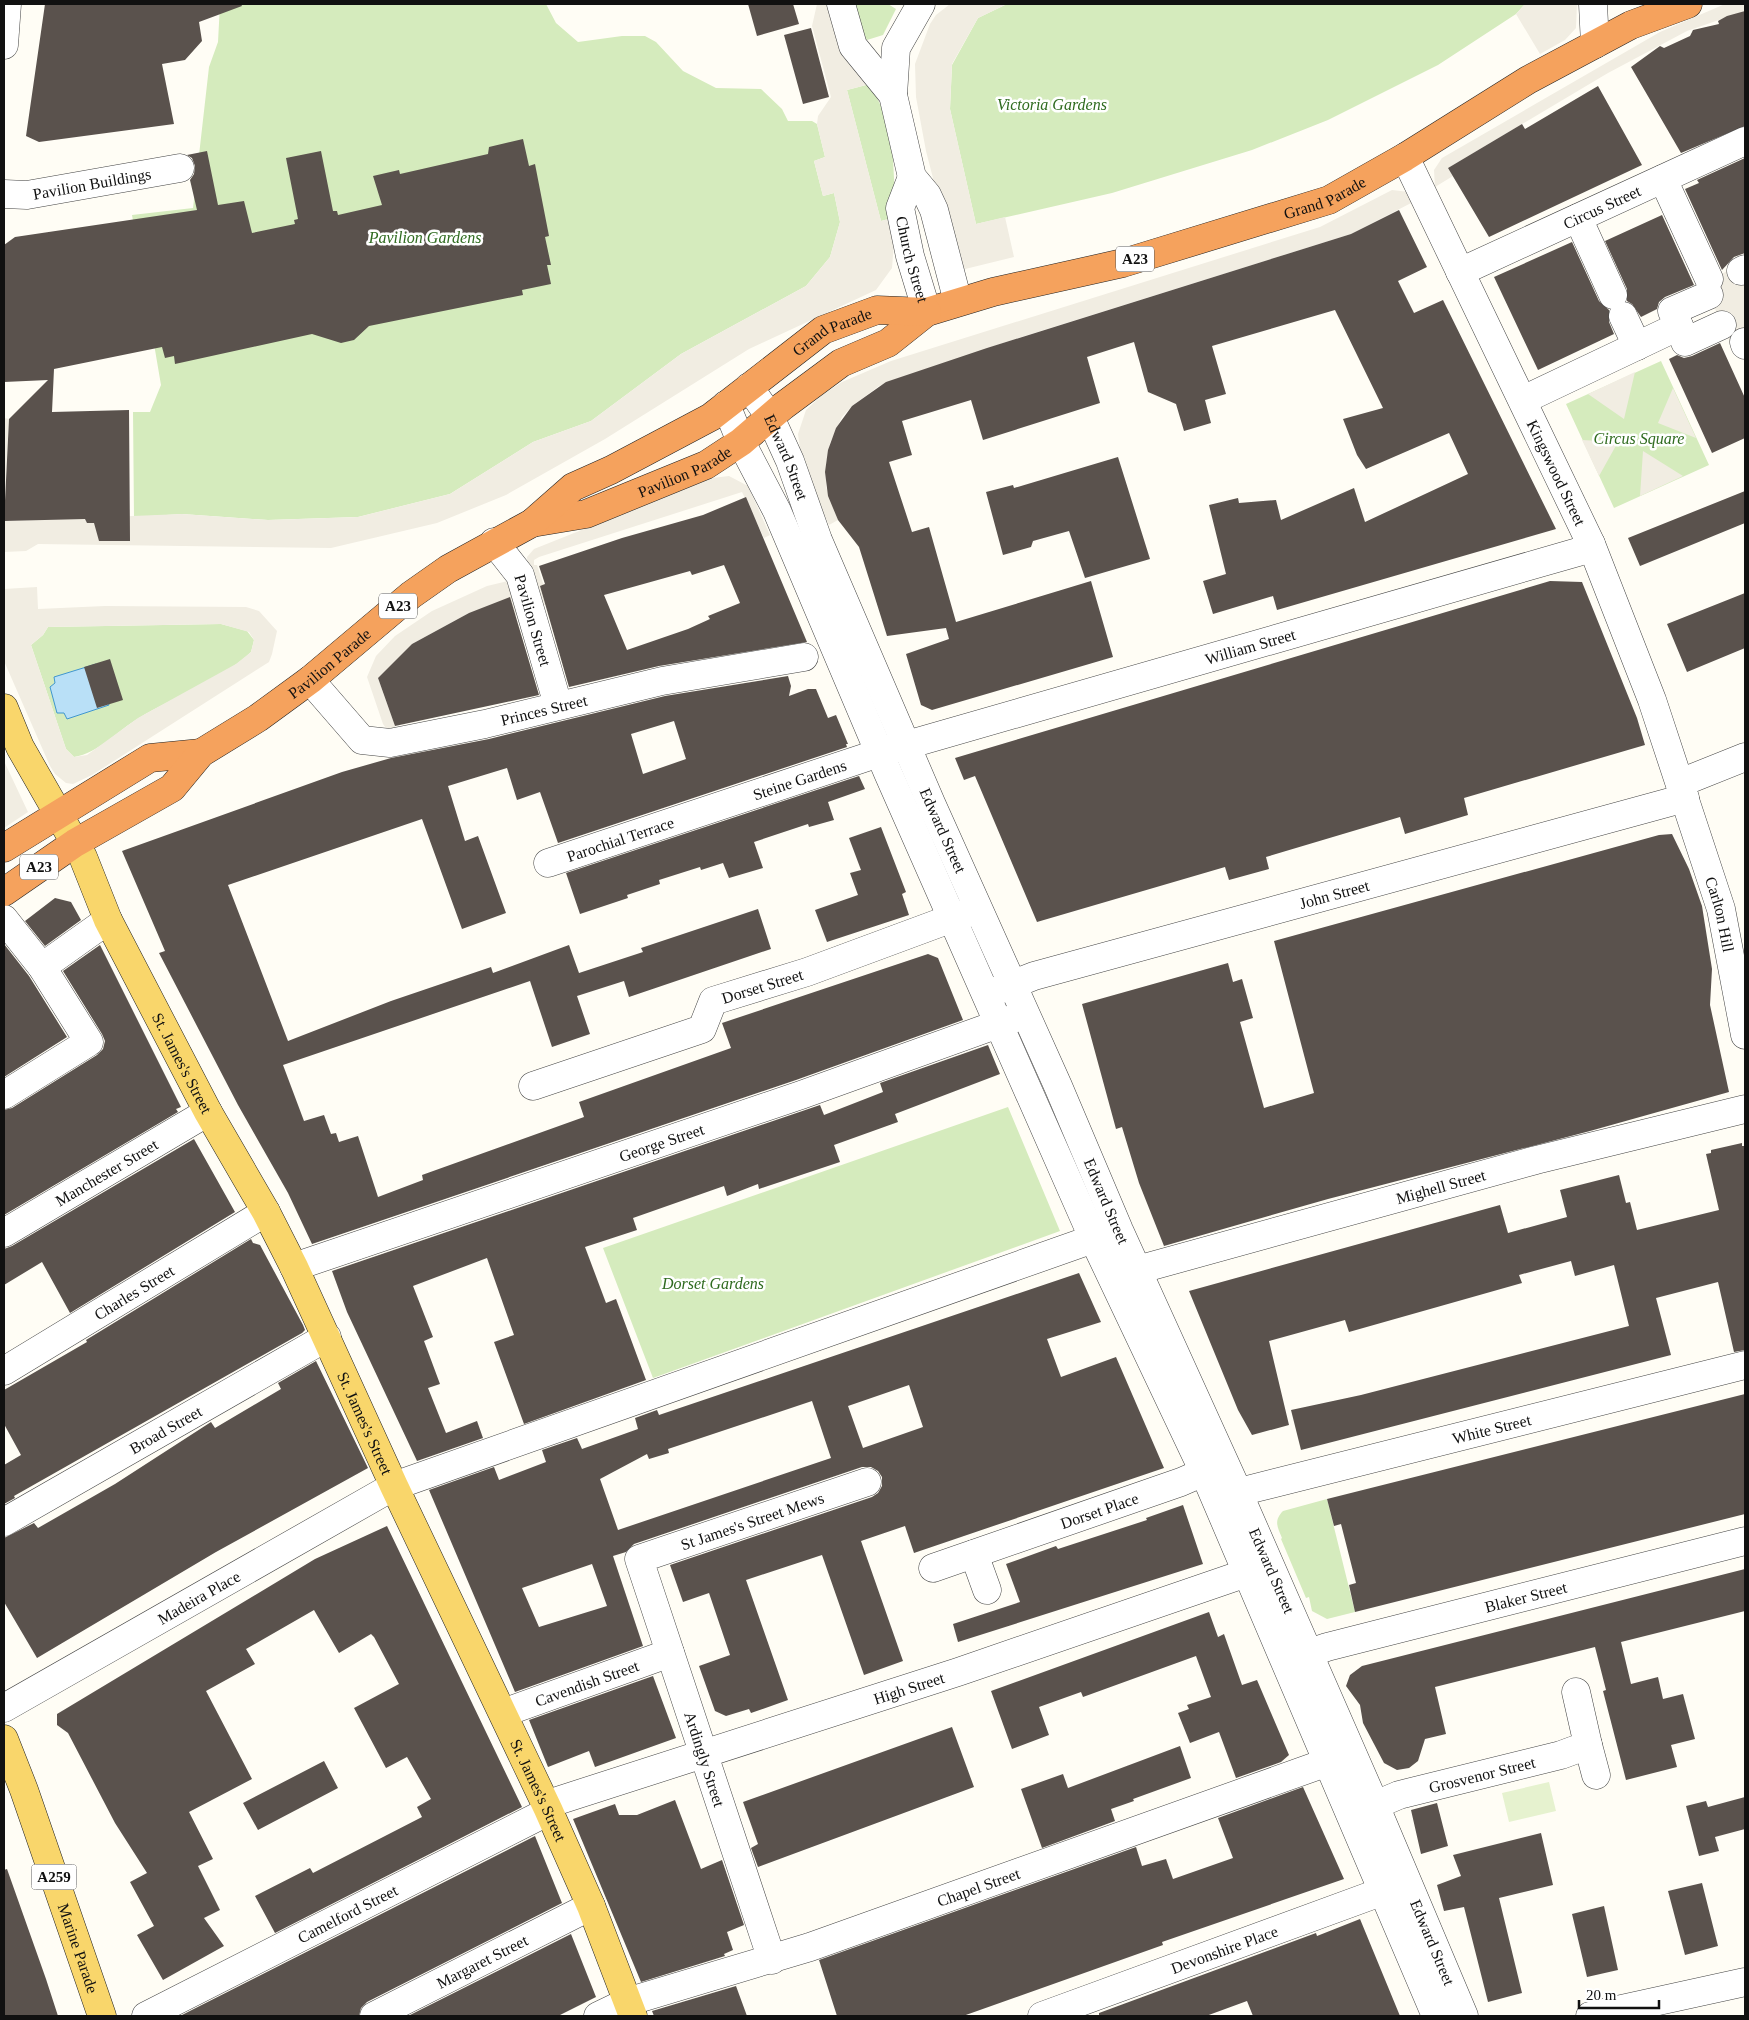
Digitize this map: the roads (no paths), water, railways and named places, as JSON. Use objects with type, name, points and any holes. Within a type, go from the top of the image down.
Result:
[{"type":"highway","name":"Grand Parade","points":[[749,387],[823,330],[877,310],[926,312],[958,302],[1123,263],[1329,200],[1406,156],[1528,80],[1631,25],[1656,8],[1688,4]]},
{"type":"highway","name":"Grand Parade","points":[[770,417],[841,363],[888,343],[926,312]]},
{"type":"highway","name":"A23","points":[[726,405],[749,387]]},
{"type":"highway","name":"Pavilion Parade","points":[[75,843],[172,788],[201,753],[258,718],[310,680],[411,595],[448,569],[494,542],[532,523],[573,487],[711,417],[726,405]]},
{"type":"highway","name":"Pavilion Parade","points":[[532,523],[586,514],[706,465],[741,442],[770,417]]},
{"type":"highway","name":"Pavilion Parade","points":[[57,814],[150,758],[201,753]]},
{"type":"highway","name":"A23","points":[[4,848],[57,814]]},
{"type":"highway","name":"A23","points":[[4,892],[75,843]]},
{"type":"main road","name":"St. James's Street","points":[[4,708],[20,747],[75,843],[108,920],[208,1112],[266,1212],[294,1267],[394,1486],[548,1809],[591,1906],[630,2009]]},
{"type":"main road","name":"Marine Parade","points":[[4,1739],[24,1790],[102,2016]]},
{"type":"street","points":[[4,45],[7,4]]},
{"type":"street","name":"Church Street","points":[[841,4],[853,46],[893,96],[912,177],[927,195],[934,210],[958,302]]},
{"type":"street","points":[[893,96],[896,48],[921,4]]},
{"type":"street","points":[[1593,4],[1595,44]]},
{"type":"street","name":"Circus Street","points":[[1460,272],[1745,141]]},
{"type":"street","name":"Kingswood Street","points":[[1406,156],[1591,544],[1652,700],[1682,790]]},
{"type":"street","name":"Pavilion Buildings","points":[[4,194],[27,195],[180,168]]},
{"type":"street","name":"Church Street","points":[[912,177],[900,208],[910,256],[926,312]]},
{"type":"street","points":[[1663,179],[1709,287],[1672,311],[1685,342],[1722,325]]},
{"type":"street","points":[[1578,218],[1637,346]]},
{"type":"street","points":[[1523,400],[1679,326]]},
{"type":"street","name":"Edward Street","points":[[749,387],[770,417],[790,461],[818,540],[1137,1270],[1214,1468],[1395,1887],[1436,2016]]},
{"type":"street","name":"Edward Street","points":[[726,405],[741,442],[777,511],[879,753],[1094,1240],[1214,1468]]},
{"type":"street","name":"Pavilion Street","points":[[494,542],[520,574],[558,705]]},
{"type":"street","name":"William Street","points":[[907,747],[1578,552],[1591,544]]},
{"type":"street","name":"Princes Street","points":[[310,680],[362,740],[390,742],[485,724],[662,680],[804,657]]},
{"type":"street","name":"Steine Gardens","points":[[694,815],[879,753],[907,747]]},
{"type":"street","name":"John Street","points":[[986,996],[1034,976],[1682,790],[1745,757]]},
{"type":"street","name":"Carlton Hill","points":[[1682,790],[1721,909],[1745,1035]]},
{"type":"street","name":"Parochial Terrace","points":[[548,863],[694,815]]},
{"type":"street","name":"Dorset Street","points":[[533,1086],[702,1029],[713,1002],[807,972],[979,908]]},
{"type":"street","points":[[4,919],[42,967],[89,1042],[4,1095]]},
{"type":"street","points":[[42,967],[108,920]]},
{"type":"street","name":"George Street","points":[[294,1267],[774,1104],[1025,1014]]},
{"type":"street","name":"Mighell Street","points":[[1137,1270],[1536,1160],[1745,1109]]},
{"type":"street","name":"Manchester Street","points":[[4,1233],[208,1112]]},
{"type":"street","name":"Charles Street","points":[[4,1371],[266,1212]]},
{"type":"street","points":[[394,1486],[1119,1230]]},
{"type":"street","name":"Broad Street","points":[[4,1522],[327,1337]]},
{"type":"street","name":"White Street","points":[[1227,1497],[1745,1365]]},
{"type":"street","name":"Dorset Place","points":[[933,1568],[1182,1482],[1214,1468]]},
{"type":"street","name":"St James's Street Mews","points":[[640,1559],[867,1482]]},
{"type":"street","name":"Madeira Place","points":[[4,1708],[394,1486]]},
{"type":"street","name":"Blaker Street","points":[[1296,1657],[1745,1541]]},
{"type":"street","points":[[974,1554],[987,1590]]},
{"type":"street","name":"Ardingly Street","points":[[640,1559],[772,1960]]},
{"type":"street","name":"High Street","points":[[548,1809],[557,1801],[958,1672],[1258,1569]]},
{"type":"street","name":"Cavendish Street","points":[[503,1713],[670,1653]]},
{"type":"street","points":[[1576,1692],[1596,1775]]},
{"type":"street","name":"Grosvenor Street","points":[[1363,1810],[1399,1795],[1561,1755],[1588,1745]]},
{"type":"street","name":"Chapel Street","points":[[598,2016],[630,2009],[1341,1760]]},
{"type":"street","name":"Camelford Street","points":[[146,2016],[541,1815],[548,1809]]},
{"type":"street","name":"Edward Street","points":[[1395,1887],[1464,2016]]},
{"type":"street","name":"Devonshire Place","points":[[1042,2016],[1395,1887]]},
{"type":"street","name":"Margaret Street","points":[[374,2016],[591,1906]]},
{"type":"street","points":[[1590,2016],[1745,1982]]},
{"type":"water","points":[[96,664],[109,705],[67,719],[64,713],[57,713],[50,687],[55,683],[54,677]]},
{"type":"park label","name":"Victoria Gardens","points":[[1052,104]]},
{"type":"park label","name":"Pavilion Gardens","points":[[425,237]]},
{"type":"park label","name":"Circus Square","points":[[1639,438]]},
{"type":"park label","name":"Dorset Gardens","points":[[713,1283]]}]
